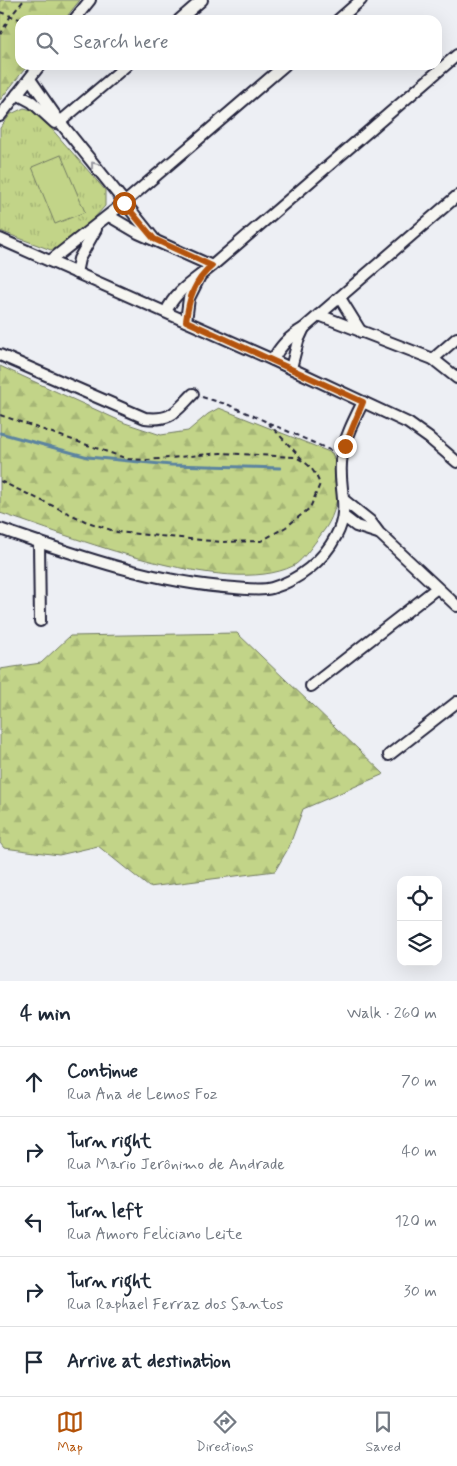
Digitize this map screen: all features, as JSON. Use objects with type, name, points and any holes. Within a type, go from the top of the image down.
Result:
[{"type":"street","points":[[78,15],[90,0]]},
{"type":"street","points":[[185,15],[202,0]]},
{"type":"street","points":[[344,15],[361,0]]},
{"type":"street","points":[[442,68],[457,55]]},
{"type":"street","points":[[0,116],[36,70]]},
{"type":"street","points":[[17,94],[42,110],[54,122],[60,122],[121,70]]},
{"type":"street","points":[[50,261],[124,203],[279,70]]},
{"type":"street","points":[[166,312],[172,299],[182,288],[212,266],[440,70]]},
{"type":"street","points":[[30,79],[60,122],[154,239]]},
{"type":"street","points":[[273,360],[283,344],[340,298],[457,196]]},
{"type":"street","points":[[106,217],[212,266]]},
{"type":"street","points":[[76,273],[79,259],[86,244],[106,217]]},
{"type":"street","points":[[0,239],[291,368],[408,423],[457,462]]},
{"type":"street","points":[[186,321],[189,298],[200,275]]},
{"type":"street","points":[[340,298],[361,332]]},
{"type":"street","points":[[319,315],[433,358],[457,378]]},
{"type":"street","points":[[291,368],[298,341],[304,328]]},
{"type":"street","points":[[433,358],[457,338]]},
{"type":"street","points":[[0,355],[145,418],[161,420],[174,414],[193,394]]},
{"type":"street","points":[[335,538],[343,516],[345,501],[342,455],[363,402]]},
{"type":"street","points":[[345,501],[370,521],[379,533],[457,606]]},
{"type":"street","points":[[343,516],[351,524],[379,533]]},
{"type":"street","points":[[0,529],[134,571],[220,588],[252,590],[271,588],[290,581],[320,558],[343,528],[351,524]]},
{"type":"street","points":[[39,542],[40,621]]},
{"type":"street","points":[[312,686],[438,588]]},
{"type":"street","points":[[389,754],[457,702]]},
{"type":"path","points":[[0,35],[10,17],[24,0]]},
{"type":"path","points":[[0,12],[15,18]]},
{"type":"path","points":[[193,394],[229,405],[342,455]]},
{"type":"path","points":[[0,415],[128,459],[148,460],[221,453],[295,457],[304,461]]},
{"type":"path","points":[[0,481],[85,521],[117,532],[222,542],[261,541],[286,527],[310,508],[320,484],[314,470],[267,422]]},
{"type":"green space","points":[[0,0],[80,0],[68,15],[15,15],[15,70],[24,70],[0,100]]},
{"type":"green space","points":[[24,108],[36,111],[105,190],[105,206],[73,237],[51,250],[0,231],[0,128],[11,114]]},
{"type":"green space","points":[[61,155],[85,212],[55,224],[32,167]]},
{"type":"green space","points":[[0,366],[125,423],[161,435],[188,431],[208,414],[219,408],[332,453],[338,472],[338,492],[330,521],[306,554],[293,566],[264,574],[229,575],[189,570],[147,560],[0,513]]},
{"type":"green space","points":[[237,633],[384,774],[303,809],[289,847],[275,871],[149,887],[98,846],[59,855],[4,848],[0,843],[0,669],[41,663],[70,636]]},
{"type":"waterway","points":[[0,433],[88,457],[171,465],[280,468]]},
{"type":"route","points":[[124,203],[154,239],[212,266],[200,275],[189,298],[186,321],[363,402],[345,446]]}]
